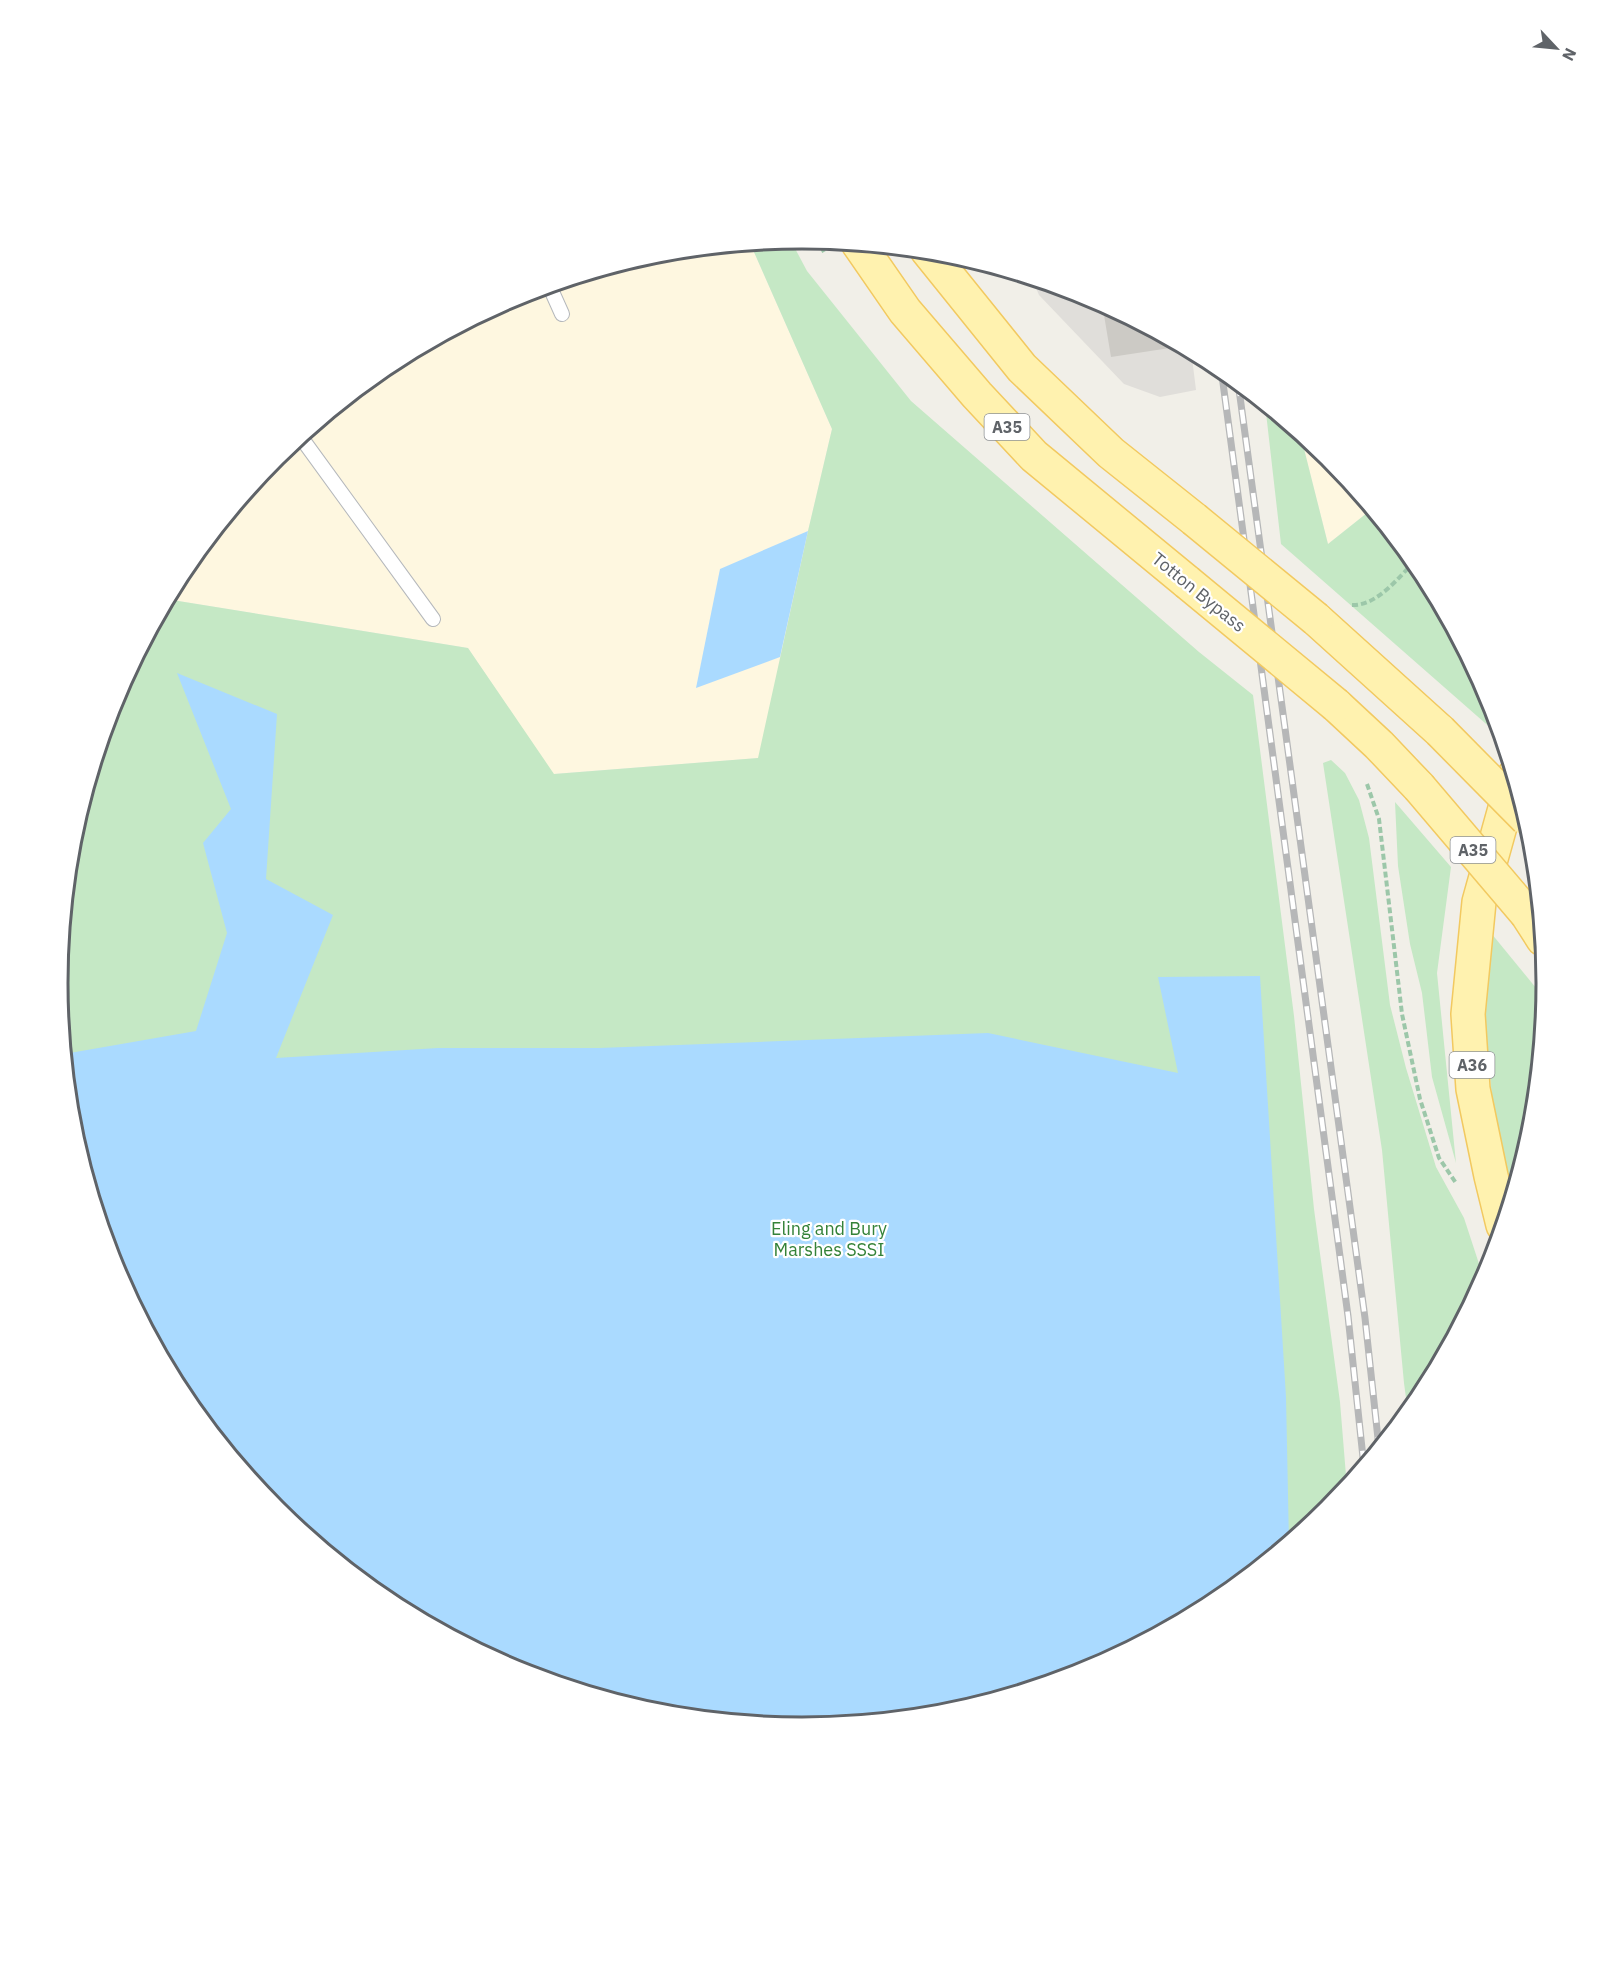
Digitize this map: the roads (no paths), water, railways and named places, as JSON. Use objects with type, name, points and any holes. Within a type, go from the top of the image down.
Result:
[{"type":"main road","name":"Totton Bypass","points":[[864,251],[905,311],[977,395],[1034,456],[1336,705],[1379,745],[1419,787],[1534,925]]},
{"type":"main road","points":[[936,262],[1022,368],[1111,453],[1316,620],[1440,730],[1514,806]]},
{"type":"main road","name":"A36","points":[[1500,1212],[1473,1089],[1468,1014],[1479,902],[1510,790]]},
{"type":"lane","points":[[552,292],[562,314]]},
{"type":"lane","points":[[305,443],[433,619]]},
{"type":"water","points":[[808,531],[780,657],[696,688],[720,569]]},
{"type":"water","points":[[177,673],[277,714],[266,879],[333,915],[276,1058],[438,1048],[599,1048],[988,1033],[1178,1073],[1158,977],[1260,976],[1286,1397],[1289,1532],[1249,1566],[1210,1594],[1127,1642],[1083,1662],[1038,1679],[945,1703],[850,1716],[802,1718],[754,1716],[706,1711],[612,1692],[566,1679],[521,1662],[477,1642],[394,1594],[355,1566],[283,1502],[219,1430],[191,1391],[143,1308],[123,1264],[106,1219],[82,1126],[71,1053],[196,1031],[227,933],[203,843],[231,809]]},
{"type":"railway","points":[[1223,381],[1348,1316],[1363,1456]]},
{"type":"railway","points":[[1240,393],[1365,1318],[1378,1438]]},
{"type":"park label","name":"Eling and Bury Marshes SSSI","points":[[829,1238]]}]
